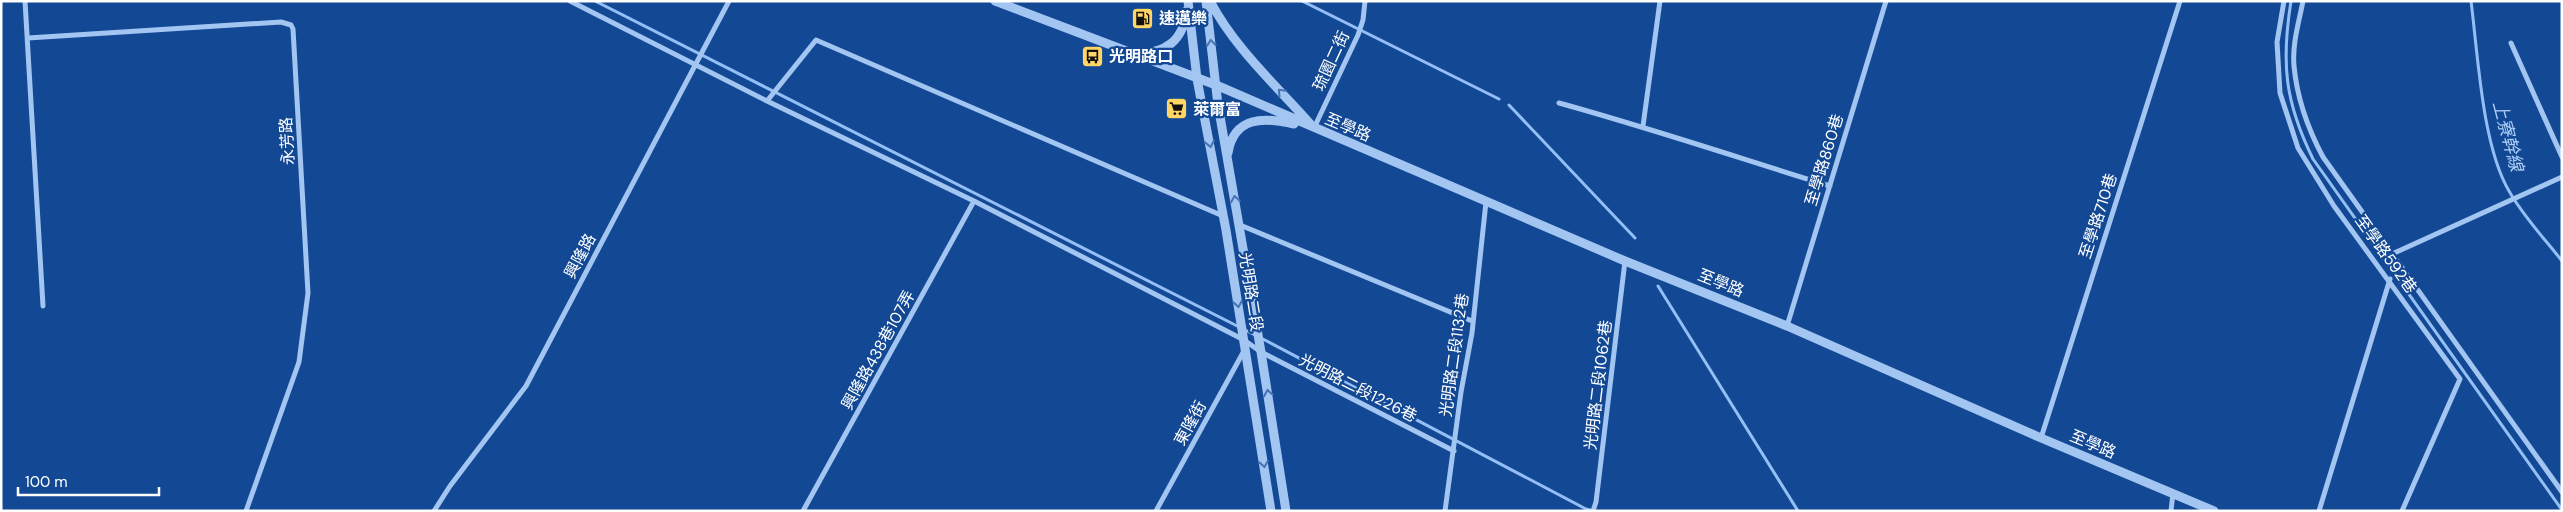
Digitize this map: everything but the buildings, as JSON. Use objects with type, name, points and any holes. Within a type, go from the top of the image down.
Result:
[{"type":"street","points":[[25,1],[43,306]]},
{"type":"street","name":"光明路二段1226巷","points":[[570,1],[696,66],[974,201],[1247,345],[1454,451]]},
{"type":"street","name":"興隆路","points":[[434,511],[450,486],[526,386],[729,1]]},
{"type":"street","name":"至學路","points":[[995,1],[1216,85],[1313,129],[1625,261],[1787,326],[2041,438],[2214,511]]},
{"type":"street","points":[[1129,52],[1150,53],[1167,48],[1180,36],[1186,18],[1188,1]]},
{"type":"street","name":"光明路二段","points":[[1188,1],[1197,79],[1247,345],[1271,511]]},
{"type":"street","name":"光明路二段","points":[[1206,1],[1216,85],[1286,511]]},
{"type":"street","points":[[1210,1],[1221,23],[1313,129]]},
{"type":"street","name":"琉園二街","points":[[1313,129],[1358,34],[1363,20],[1365,1]]},
{"type":"street","points":[[1643,126],[1660,1]]},
{"type":"street","name":"至學路860巷","points":[[1787,326],[1886,1]]},
{"type":"street","name":"至學路710巷","points":[[2041,438],[2180,1]]},
{"type":"street","name":"至學路592巷","points":[[2284,1],[2277,42],[2280,93],[2298,148],[2334,206],[2390,280],[2460,379],[2402,511]]},
{"type":"street","points":[[2302,1],[2295,41],[2294,65],[2309,129],[2323,157],[2562,492]]},
{"type":"street","name":"永芳路","points":[[28,38],[281,22],[291,25],[293,29],[308,293],[299,362],[246,511]]},
{"type":"street","points":[[768,101],[816,40],[1223,216]]},
{"type":"street","points":[[2511,43],[2562,157]]},
{"type":"street","points":[[1559,104],[1643,126],[1700,146],[1830,186]]},
{"type":"street","points":[[1228,156],[1230,144],[1236,134],[1245,125],[1260,118],[1313,129]]},
{"type":"street","points":[[2392,254],[2562,177]]},
{"type":"street","name":"興隆路438巷107弄","points":[[802,511],[974,201]]},
{"type":"street","name":"光明路二段1132巷","points":[[1445,511],[1472,321],[1486,202]]},
{"type":"street","points":[[1240,225],[1472,321]]},
{"type":"street","name":"光明路二段1062巷","points":[[1593,511],[1596,502],[1625,261]]},
{"type":"street","points":[[2319,511],[2390,280]]},
{"type":"street","name":"東隆街","points":[[1156,511],[1247,345]]},
{"type":"street","points":[[2171,511],[2173,493]]},
{"type":"waterway","points":[[595,1],[1255,335]]},
{"type":"waterway","points":[[1302,1],[1499,99]]},
{"type":"waterway","points":[[2291,1],[2286,44],[2288,82],[2296,119],[2313,159],[2562,510]]},
{"type":"waterway","name":"上寮幹線","points":[[2471,1],[2482,99],[2493,150],[2500,172],[2509,191],[2521,209],[2562,261]]},
{"type":"waterway","points":[[1509,105],[1635,238]]},
{"type":"waterway","points":[[1658,286],[1798,511]]},
{"type":"waterway","points":[[1261,338],[1586,509],[1594,511]]},
{"type":"place","name":"速邁樂","points":[[1143,18]]},
{"type":"place","name":"光明路口","points":[[1093,56]]},
{"type":"place","name":"萊爾富","points":[[1177,109]]}]
